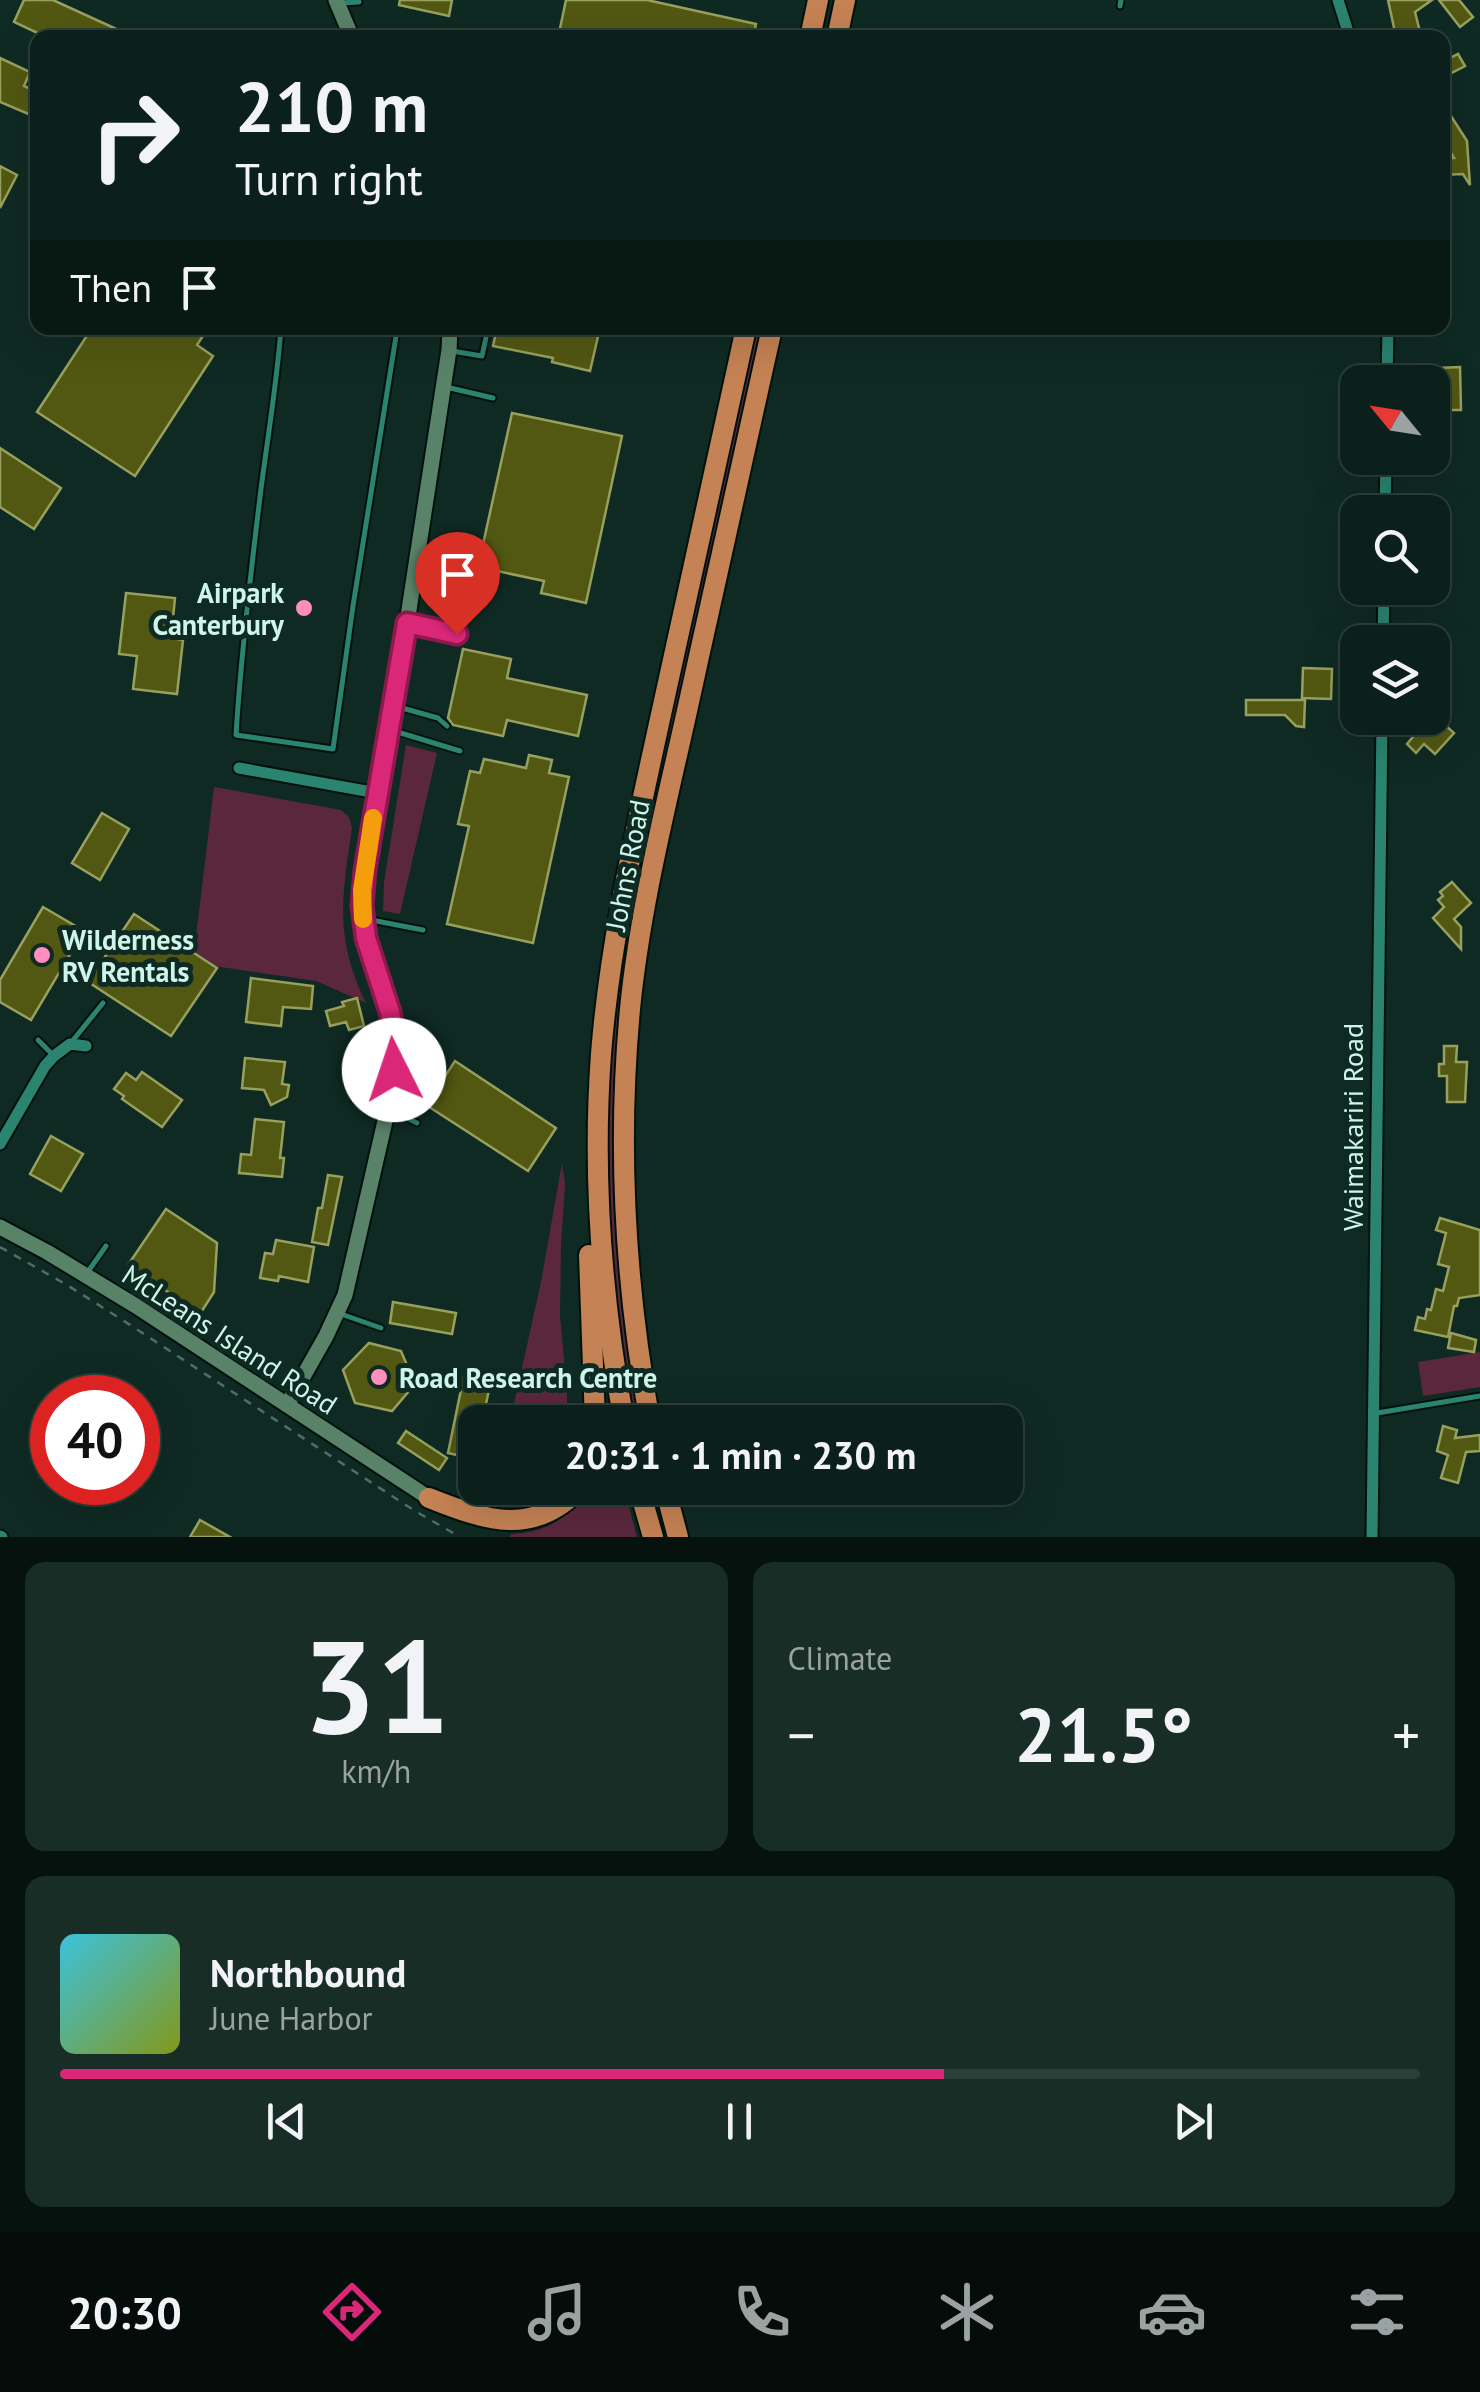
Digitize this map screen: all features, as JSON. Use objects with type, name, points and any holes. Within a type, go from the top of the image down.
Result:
[{"type":"highway","points":[[812,30],[818,0]]},
{"type":"highway","points":[[839,30],[845,0]]},
{"type":"highway","name":"Johns Road","points":[[622,1405],[604,1283],[598,1172],[608,984],[625,880],[744,335]]},
{"type":"highway","name":"Johns Road","points":[[647,1405],[624,1226],[623,1120],[631,1006],[656,850],[770,335]]},
{"type":"highway","points":[[594,1405],[587,1200],[588,1078],[593,1013],[625,880]]},
{"type":"highway","points":[[429,1498],[485,1522],[516,1526],[536,1523],[563,1505]]},
{"type":"highway","points":[[429,1498],[447,1515],[486,1537]]},
{"type":"highway","points":[[644,1505],[652,1537]]},
{"type":"highway","points":[[670,1505],[678,1537]]},
{"type":"street","points":[[1338,0],[1347,30]]},
{"type":"street","points":[[336,2],[348,30]]},
{"type":"street","points":[[286,1405],[338,1312],[351,1275],[394,1070],[390,1012],[366,938],[362,890],[450,335]]},
{"type":"street","points":[[1387,365],[1388,335]]},
{"type":"street","name":"Waimakariri Road","points":[[1372,1537],[1382,735]]},
{"type":"street","points":[[239,768],[378,793]]},
{"type":"street","points":[[0,1144],[5,1123],[54,1056],[70,1044],[86,1046]]},
{"type":"street","name":"McLeans Island Road","points":[[0,1227],[86,1275],[429,1498]]},
{"type":"lane","points":[[336,2],[359,2]]},
{"type":"lane","points":[[280,335],[245,625],[236,735],[332,749],[396,335]]},
{"type":"lane","points":[[449,350],[482,356],[486,335]]},
{"type":"lane","points":[[444,386],[493,398]]},
{"type":"lane","points":[[415,572],[456,580]]},
{"type":"lane","points":[[407,623],[457,634]]},
{"type":"lane","points":[[392,705],[438,718],[446,726]]},
{"type":"lane","points":[[388,729],[460,750]]},
{"type":"lane","points":[[363,918],[423,930]]},
{"type":"lane","points":[[70,1044],[103,1003]]},
{"type":"lane","points":[[38,1040],[54,1056]]},
{"type":"lane","points":[[395,1044],[424,1043]]},
{"type":"lane","points":[[388,1108],[417,1123]]},
{"type":"lane","points":[[86,1275],[106,1246]]},
{"type":"lane","points":[[338,1312],[381,1328]]},
{"type":"lane","points":[[1374,1413],[1480,1396]]},
{"type":"path","points":[[0,1247],[67,1285],[460,1537]]},
{"type":"shaded area","points":[[753,335],[759,335],[647,853],[618,1044],[614,1217],[621,1299],[637,1405],[632,1405],[616,1310],[608,1197],[614,1027],[631,898]]},
{"type":"shaded area","points":[[406,745],[437,753],[400,914],[383,911],[384,882]]},
{"type":"shaded area","points":[[214,787],[341,810],[349,817],[352,828],[343,917],[349,958],[366,1003],[316,981],[214,966],[194,953]]},
{"type":"shaded area","points":[[562,1163],[565,1184],[560,1316],[567,1405],[514,1405]]},
{"type":"shaded area","points":[[1480,1352],[1480,1387],[1423,1396],[1418,1362]]},
{"type":"shaded area","points":[[629,1505],[637,1537],[510,1537],[546,1527],[575,1507]]},
{"type":"building","points":[[24,0],[53,0],[119,30],[31,30],[14,22]]},
{"type":"building","points":[[400,0],[452,0],[449,16],[399,5]]},
{"type":"building","points":[[566,0],[647,0],[756,24],[755,30],[560,30]]},
{"type":"building","points":[[1388,0],[1432,0],[1415,12],[1420,30],[1394,30]]},
{"type":"building","points":[[1439,0],[1459,0],[1473,17],[1460,27]]},
{"type":"building","points":[[1458,54],[1465,66],[1450,74],[1450,58]]},
{"type":"building","points":[[0,58],[30,72],[24,86],[30,89],[30,115],[0,102]]},
{"type":"building","points":[[1450,114],[1467,141],[1470,185],[1463,174],[1450,175],[1450,158],[1454,158],[1450,151]]},
{"type":"building","points":[[0,166],[17,175],[0,208]]},
{"type":"building","points":[[87,335],[203,335],[197,345],[213,356],[135,476],[37,412]]},
{"type":"building","points":[[495,335],[598,335],[590,371],[552,362],[553,358],[493,346]]},
{"type":"building","points":[[1450,367],[1460,367],[1461,410],[1450,410]]},
{"type":"building","points":[[512,413],[622,436],[586,603],[541,593],[544,581],[478,567]]},
{"type":"building","points":[[0,448],[61,488],[34,529],[0,507]]},
{"type":"building","points":[[126,593],[175,598],[171,638],[183,640],[177,694],[133,689],[137,656],[119,654]]},
{"type":"building","points":[[463,649],[511,659],[507,678],[587,695],[578,736],[507,720],[503,736],[453,725],[448,718]]},
{"type":"building","points":[[1303,668],[1332,669],[1331,699],[1302,698]]},
{"type":"building","points":[[1246,700],[1305,700],[1304,727],[1296,726],[1285,715],[1246,715]]},
{"type":"building","points":[[1450,729],[1454,733],[1435,754],[1424,744],[1416,753],[1407,744],[1415,735],[1450,735]]},
{"type":"building","points":[[529,755],[552,760],[549,773],[569,777],[533,943],[447,924],[469,826],[458,824],[470,771],[480,773],[484,759],[526,768]]},
{"type":"building","points":[[102,813],[129,829],[100,880],[72,863]]},
{"type":"building","points":[[1452,882],[1471,903],[1454,919],[1461,927],[1461,949],[1433,918],[1444,907],[1438,900],[1443,896],[1440,892]]},
{"type":"building","name":"Wilderness RV Rentals","points":[[43,907],[84,931],[31,1020],[0,1002],[0,980]]},
{"type":"building","points":[[134,914],[217,968],[171,1036],[88,982]]},
{"type":"building","points":[[251,978],[313,986],[311,1009],[283,1007],[281,1026],[246,1022]]},
{"type":"building","points":[[357,998],[364,1026],[349,1030],[346,1022],[330,1026],[326,1011]]},
{"type":"building","points":[[1444,1046],[1457,1046],[1456,1062],[1467,1062],[1465,1102],[1447,1102],[1447,1076],[1439,1076]]},
{"type":"building","points":[[245,1058],[285,1062],[282,1084],[289,1085],[287,1097],[271,1105],[264,1090],[242,1088]]},
{"type":"building","points":[[455,1061],[556,1128],[528,1171],[426,1105]]},
{"type":"building","points":[[142,1072],[182,1100],[162,1127],[114,1089],[126,1073],[136,1080]]},
{"type":"building","points":[[255,1119],[284,1122],[282,1177],[239,1173],[241,1154],[251,1155]]},
{"type":"building","points":[[51,1136],[83,1154],[61,1191],[30,1174]]},
{"type":"building","points":[[328,1175],[342,1177],[328,1245],[312,1242]]},
{"type":"building","points":[[166,1209],[217,1243],[214,1292],[200,1314],[128,1265]]},
{"type":"building","points":[[1440,1218],[1480,1230],[1480,1295],[1459,1298],[1448,1337],[1415,1330],[1418,1317],[1425,1319],[1427,1309],[1431,1310],[1436,1289],[1443,1291],[1449,1267],[1438,1264],[1446,1233],[1436,1230]]},
{"type":"building","points":[[276,1240],[314,1247],[308,1282],[279,1276],[278,1281],[260,1278],[265,1253],[273,1254]]},
{"type":"building","points":[[393,1302],[456,1313],[452,1334],[390,1323]]},
{"type":"building","points":[[1451,1333],[1476,1340],[1474,1352],[1448,1348]]},
{"type":"building","name":"Road Research Centre","points":[[369,1343],[401,1351],[415,1384],[392,1411],[355,1403],[343,1370]]},
{"type":"building","points":[[464,1375],[491,1381],[486,1405],[458,1405],[458,1455],[448,1453]]},
{"type":"building","points":[[1443,1426],[1457,1430],[1455,1438],[1480,1435],[1480,1451],[1466,1452],[1458,1483],[1441,1478],[1448,1455],[1437,1451]]},
{"type":"building","points":[[406,1431],[447,1458],[439,1470],[398,1443]]},
{"type":"building","points":[[200,1520],[230,1537],[190,1537]]},
{"type":"slow traffic","points":[[363,919],[362,890],[373,818]]},
{"type":"place","name":"Airpark Canterbury","points":[[304,608]]},
{"type":"place","name":"Wilderness RV Rentals","points":[[42,955]]},
{"type":"place","name":"Road Research Centre","points":[[379,1377]]},
{"type":"route","points":[[394,1070],[390,1012],[366,938],[362,890],[407,623],[457,634]]}]
